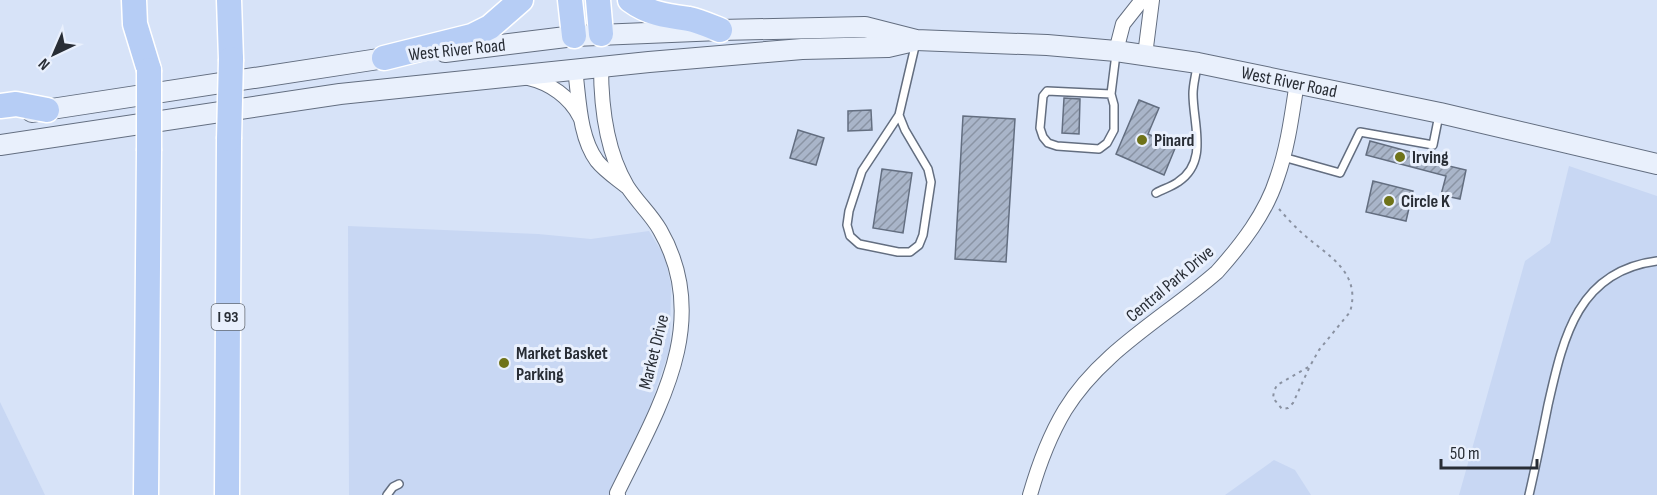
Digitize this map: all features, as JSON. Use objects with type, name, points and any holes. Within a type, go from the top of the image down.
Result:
[{"type":"highway","points":[[134,0],[135,24],[149,70]]},
{"type":"highway","points":[[146,495],[151,0]]},
{"type":"highway","points":[[384,58],[472,36],[490,27],[521,0]]},
{"type":"highway","points":[[570,0],[574,36]]},
{"type":"highway","points":[[598,0],[602,34]]},
{"type":"highway","points":[[630,0],[651,12],[691,20],[720,30]]},
{"type":"highway","name":"I 93","points":[[227,495],[231,6]]},
{"type":"highway","points":[[0,105],[16,104],[47,110]]},
{"type":"main road","name":"West River Road","points":[[0,116],[384,58],[574,36],[866,27],[916,40],[1047,45],[1116,51],[1197,63],[1440,113],[1657,164]]},
{"type":"main road","points":[[601,66],[602,34]]},
{"type":"main road","points":[[574,36],[575,69]]},
{"type":"main road","name":"West River Road","points":[[0,145],[340,94],[601,66],[801,49],[888,47],[916,40]]},
{"type":"street","points":[[1116,51],[1123,24],[1142,0]]},
{"type":"street","points":[[1145,56],[1152,0]]},
{"type":"street","name":"Market Drive","points":[[601,66],[602,95],[608,134],[614,156],[628,187]]},
{"type":"street","name":"Market Drive","points":[[575,69],[587,140],[602,167],[628,187],[652,217],[667,243],[679,277],[683,309],[680,338],[668,384],[618,495]]},
{"type":"street","name":"Market Drive","points":[[514,76],[530,78],[551,86],[573,105],[583,122]]},
{"type":"street","name":"Central Park Drive","points":[[1030,495],[1056,428],[1077,394],[1112,357],[1218,272],[1245,237],[1269,198],[1277,179],[1297,82]]},
{"type":"lane","points":[[899,115],[905,130],[928,169],[931,182],[923,235],[919,245],[910,252],[898,252],[859,244],[850,236],[847,225],[849,211],[862,171],[899,115],[916,40]]},
{"type":"lane","points":[[1111,94],[1047,91],[1043,96],[1040,128],[1043,137],[1048,143],[1058,146],[1099,149],[1107,143],[1114,130],[1114,105],[1111,94],[1116,51]]},
{"type":"lane","points":[[1156,193],[1177,183],[1193,164],[1198,148],[1193,93],[1197,63]]},
{"type":"lane","points":[[1283,157],[1340,173],[1360,132],[1432,145],[1440,113]]},
{"type":"lane","points":[[1529,495],[1558,361],[1572,322],[1592,292],[1613,274],[1629,267],[1657,261]]},
{"type":"lane","points":[[387,495],[399,484]]},
{"type":"path","points":[[1269,198],[1303,234],[1337,261],[1344,269],[1349,281],[1352,304],[1350,312],[1319,350],[1293,404],[1282,409],[1273,398],[1277,386],[1310,366]]},
{"type":"shaded area","points":[[1569,166],[1657,196],[1657,495],[1459,495],[1525,261],[1550,243]]},
{"type":"shaded area","name":"Market Basket Parking","points":[[348,226],[538,234],[591,239],[649,231],[665,257],[671,285],[670,348],[617,495],[349,495]]},
{"type":"shaded area","points":[[0,402],[45,495],[0,495]]},
{"type":"shaded area","points":[[1274,460],[1295,470],[1311,495],[1225,495]]},
{"type":"building","points":[[1064,98],[1080,99],[1079,134],[1062,133]]},
{"type":"building","name":"Pinard","points":[[1139,100],[1159,108],[1148,134],[1176,146],[1164,175],[1116,154]]},
{"type":"building","points":[[871,110],[872,130],[848,131],[848,111]]},
{"type":"building","points":[[963,116],[1015,119],[1006,262],[955,259]]},
{"type":"building","points":[[798,130],[824,138],[816,165],[790,158]]},
{"type":"building","points":[[1370,141],[1433,158],[1432,162],[1466,170],[1460,199],[1441,195],[1446,176],[1366,155]]},
{"type":"building","points":[[882,169],[912,173],[903,233],[873,228]]},
{"type":"building","name":"Circle K","points":[[1373,181],[1413,191],[1406,221],[1366,212]]},
{"type":"place","name":"Pinard","points":[[1142,140]]},
{"type":"place","name":"Irving","points":[[1400,157]]},
{"type":"place","name":"Circle K","points":[[1389,201]]},
{"type":"place","name":"Market Basket Parking","points":[[504,363]]}]
